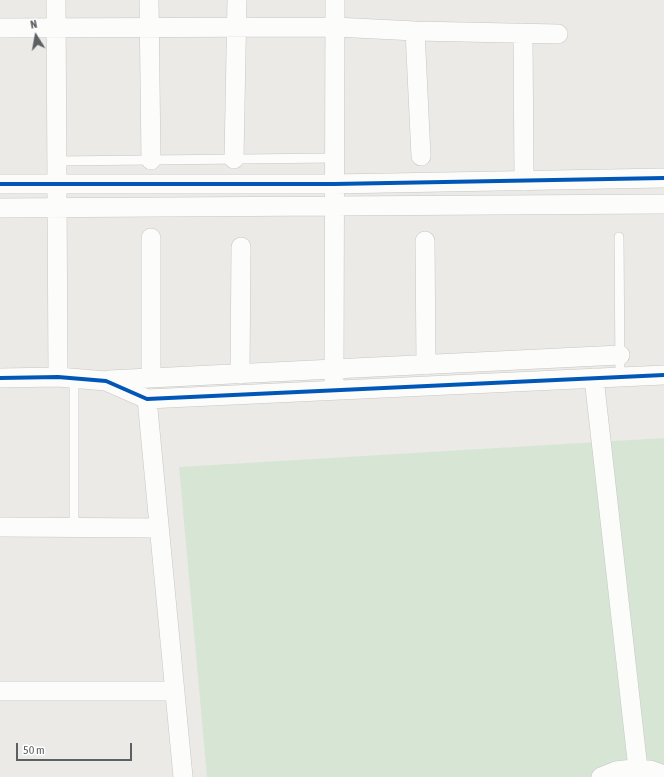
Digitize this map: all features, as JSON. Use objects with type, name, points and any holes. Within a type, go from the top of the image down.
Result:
[{"type":"street","points":[[56,0],[57,207],[66,377]]},
{"type":"street","points":[[149,0],[151,160]]},
{"type":"street","points":[[234,159],[237,0]]},
{"type":"street","points":[[334,390],[335,0]]},
{"type":"street","points":[[0,28],[334,27],[415,31],[558,34]]},
{"type":"street","points":[[415,31],[421,156]]},
{"type":"street","points":[[523,33],[524,181]]},
{"type":"street","points":[[0,184],[334,184],[664,178]]},
{"type":"street","points":[[0,208],[664,204]]},
{"type":"street","points":[[151,378],[152,238]]},
{"type":"street","points":[[425,241],[426,365]]},
{"type":"street","points":[[240,374],[241,247]]},
{"type":"street","points":[[0,378],[66,377],[106,381],[620,355]]},
{"type":"street","points":[[106,381],[147,399],[664,375]]},
{"type":"street","points":[[594,378],[638,769]]},
{"type":"street","points":[[147,399],[183,777]]},
{"type":"street","points":[[0,527],[159,528]]},
{"type":"street","points":[[0,691],[175,691]]},
{"type":"street","points":[[601,777],[616,771],[638,769],[650,770],[664,775]]},
{"type":"lane","points":[[57,161],[334,158]]},
{"type":"lane","points":[[619,237],[620,377]]},
{"type":"lane","points":[[66,377],[74,527]]},
{"type":"green space","points":[[664,438],[664,777],[207,777],[179,467]]},
{"type":"cycle path","points":[[0,184],[334,184],[664,178]]},
{"type":"cycle path","points":[[0,378],[58,377],[106,381],[147,399],[664,375]]}]
